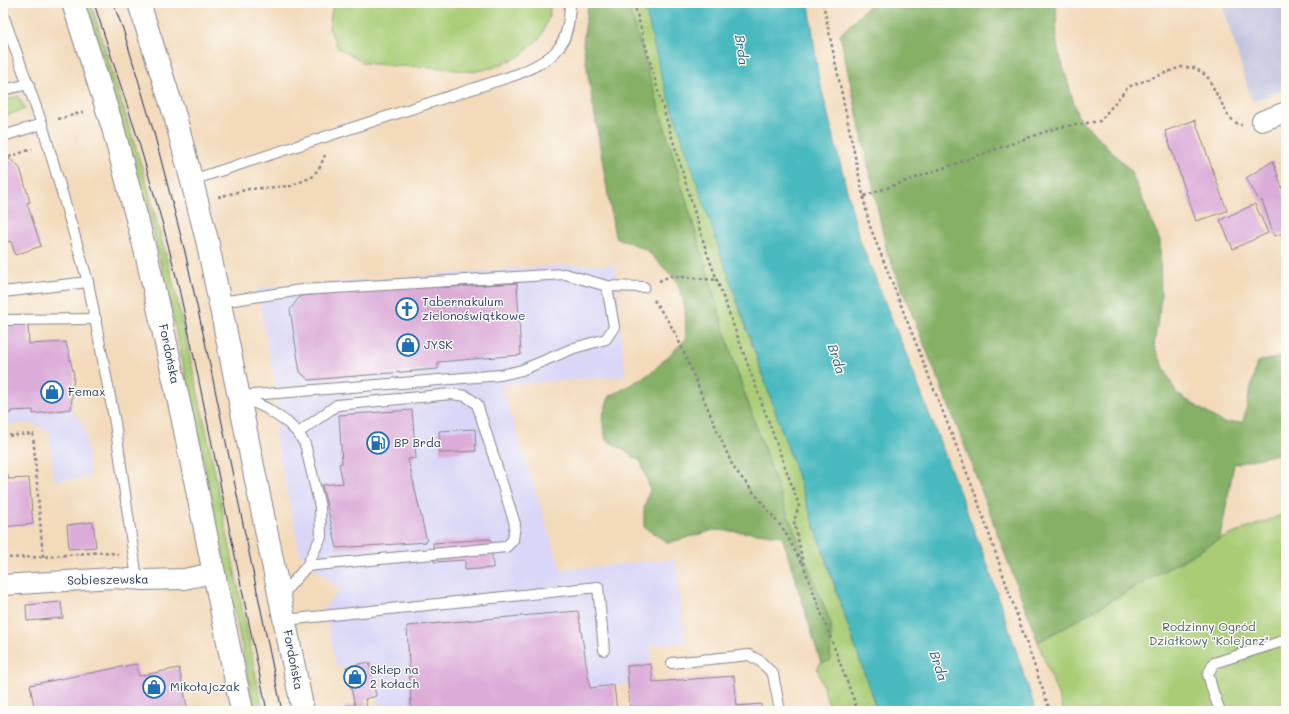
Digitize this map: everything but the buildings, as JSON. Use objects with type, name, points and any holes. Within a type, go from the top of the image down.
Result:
[{"type":"main road","name":"Fordońska","points":[[73,3],[113,128],[147,257],[182,416],[242,711]]},
{"type":"main road","name":"Fordońska","points":[[139,3],[175,116],[207,240],[303,711]]},
{"type":"street","points":[[1262,121],[1286,113]]},
{"type":"street","name":"Sobieszewska","points":[[3,585],[114,578],[184,579],[213,573]]},
{"type":"lane","points":[[192,180],[518,74],[541,64],[555,53],[566,37],[570,17],[570,3]]},
{"type":"lane","points":[[3,15],[29,84],[42,124],[88,282],[115,423],[137,579]]},
{"type":"lane","points":[[3,90],[29,84]]},
{"type":"lane","points":[[3,136],[42,124]]},
{"type":"lane","points":[[220,302],[302,290],[565,274],[607,286],[644,287]]},
{"type":"lane","points":[[3,292],[88,282]]},
{"type":"lane","points":[[240,396],[501,375],[522,370],[574,348],[606,338],[614,327],[607,286]]},
{"type":"lane","points":[[3,320],[96,319]]},
{"type":"lane","points":[[298,432],[337,405],[451,394],[466,396],[477,404],[515,524],[513,540],[506,547],[307,566]]},
{"type":"lane","points":[[240,396],[266,408],[298,432],[305,444],[320,507],[321,538],[307,566],[280,596]]},
{"type":"lane","points":[[285,620],[598,587],[604,650]]},
{"type":"lane","points":[[1220,711],[1208,674],[1214,663],[1286,640]]},
{"type":"lane","points":[[672,663],[749,655],[760,661],[773,674],[780,711]]},
{"type":"path","points":[[634,3],[660,98],[706,250],[800,505],[794,521],[804,567]]},
{"type":"path","points":[[823,3],[870,224],[976,496],[1050,711]]},
{"type":"path","points":[[864,196],[1056,128],[1100,121],[1128,87],[1182,67],[1195,68],[1207,76],[1229,117],[1239,125],[1249,125],[1262,121]]},
{"type":"path","points":[[216,197],[250,189],[291,186],[312,177],[320,167],[331,136]]},
{"type":"path","points":[[3,159],[48,143]]},
{"type":"path","points":[[718,280],[670,276],[644,287],[670,324],[733,466],[784,530],[804,567],[858,711]]},
{"type":"path","points":[[3,436],[33,434],[43,557]]},
{"type":"shaded area","points":[[1222,3],[1286,3],[1286,89],[1252,101]]},
{"type":"shaded area","points":[[564,265],[615,265],[625,376],[501,385],[561,570],[675,559],[686,642],[651,645],[651,664],[627,666],[628,684],[379,708],[368,662],[337,669],[324,607],[340,590],[300,554],[275,436],[278,400],[257,288]]},
{"type":"shaded area","points":[[28,324],[29,344],[66,342],[74,375],[71,409],[85,427],[90,477],[54,481],[49,431],[31,423],[3,425],[3,326]]},
{"type":"green space","points":[[86,3],[91,3],[146,181],[175,290],[207,434],[263,711],[255,711],[189,390],[149,212]]},
{"type":"green space","points":[[333,3],[551,3],[549,16],[541,37],[519,57],[492,68],[472,72],[432,67],[364,63],[338,48],[329,28]]},
{"type":"green space","points":[[588,3],[628,3],[735,366],[782,500],[831,624],[830,661],[821,663],[782,536],[714,530],[668,543],[644,527],[644,508],[650,489],[641,462],[606,440],[602,418],[609,397],[651,373],[686,339],[685,307],[677,281],[645,249],[615,237],[583,44]]},
{"type":"green space","points":[[628,3],[645,3],[717,243],[877,711],[831,711],[817,668],[821,663],[830,660],[831,624],[782,500],[735,366]]},
{"type":"green space","points":[[876,3],[1056,3],[1057,46],[1078,117],[1130,170],[1160,241],[1161,298],[1154,346],[1176,393],[1223,423],[1243,422],[1257,362],[1286,356],[1286,452],[1234,464],[1220,539],[1038,642],[964,444],[887,252],[840,35],[866,8]]},
{"type":"green space","points":[[18,96],[25,109],[3,117],[3,101]]},
{"type":"green space","name":"Rodzinny Ogród Działkowy \"Kolejarz\"","points":[[1286,513],[1286,711],[1064,711],[1038,642],[1220,539]]},
{"type":"water","name":"Brda","points":[[644,3],[809,3],[818,75],[859,238],[908,359],[989,569],[1036,711],[877,711],[661,75]]},
{"type":"tram line","points":[[94,3],[137,136],[163,225],[178,284],[267,711]]},
{"type":"tram line","points":[[113,3],[123,29],[154,133],[185,252],[282,711]]},
{"type":"place","name":"Tabernakulum zielonoświątkowe","points":[[407,309]]},
{"type":"place","name":"JYSK","points":[[408,345]]},
{"type":"place","name":"Femax","points":[[52,392]]},
{"type":"place","name":"BP Brda","points":[[378,443]]},
{"type":"place","name":"Sklep na 2 kołach","points":[[355,677]]},
{"type":"place","name":"Mikołajczak","points":[[154,687]]}]
